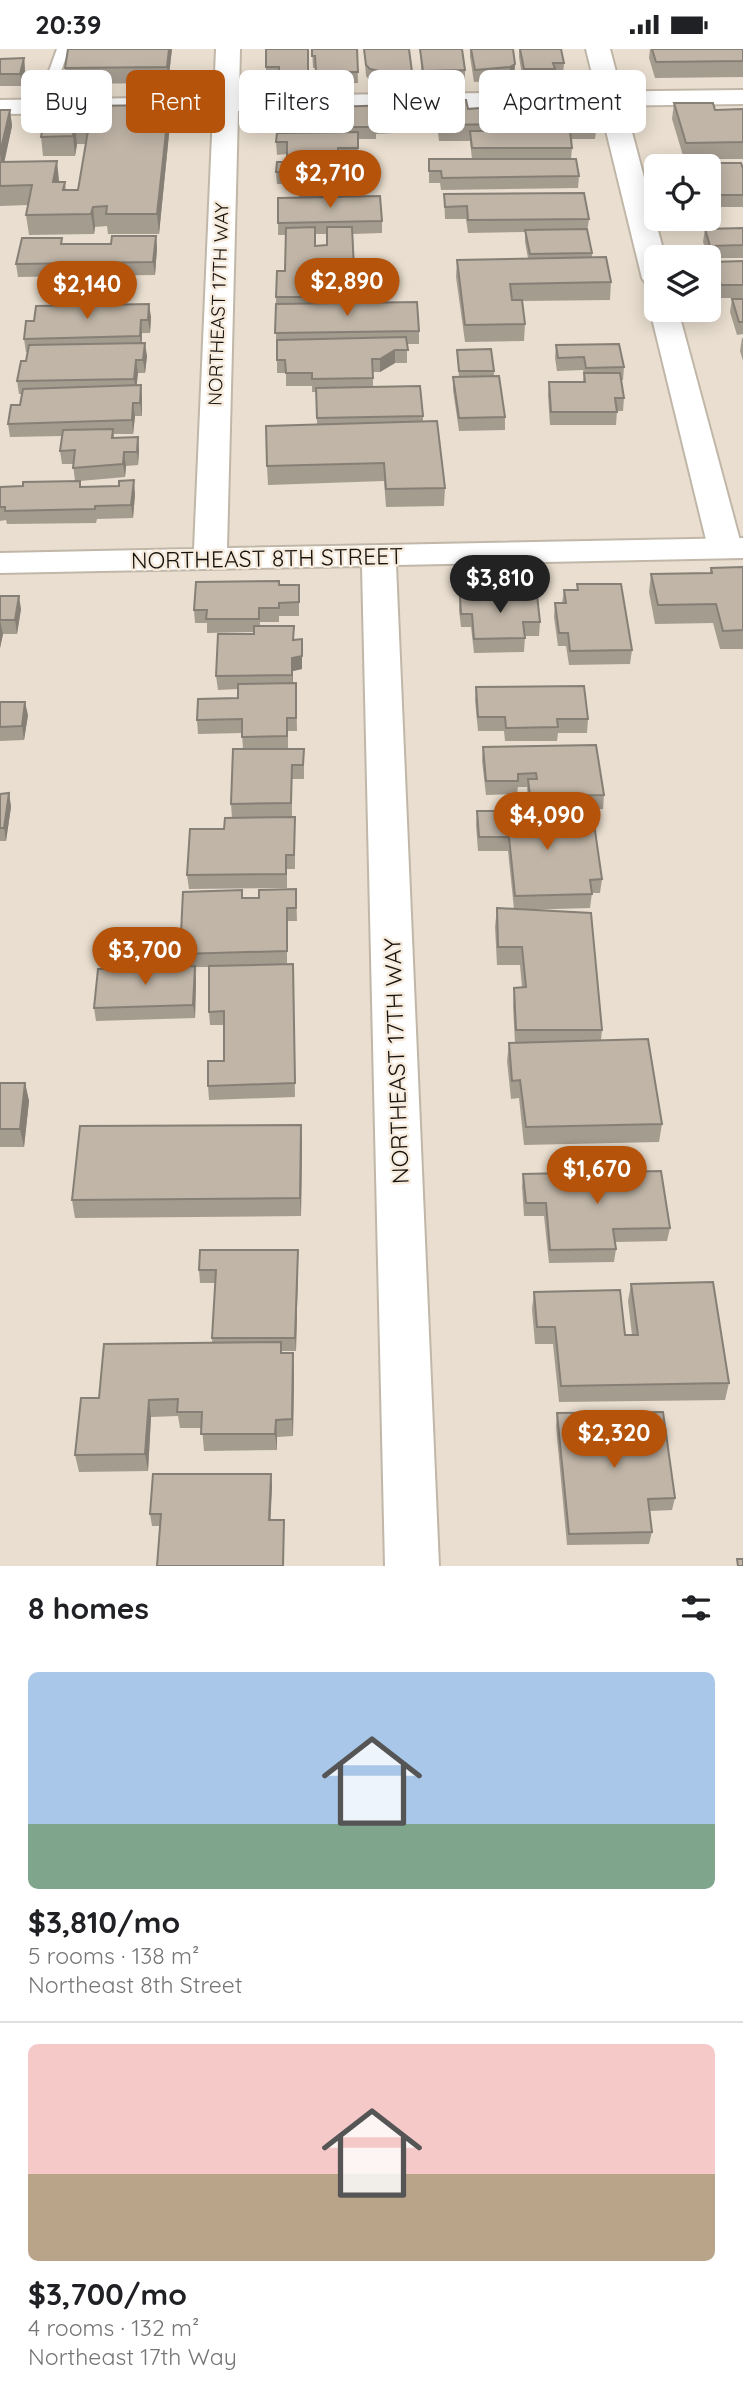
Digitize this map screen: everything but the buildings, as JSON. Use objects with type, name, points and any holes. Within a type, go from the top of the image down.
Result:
[{"type":"street","name":"NORTHEAST 17TH WAY","points":[[225,90],[228,49]]},
{"type":"street","points":[[598,49],[603,70]]},
{"type":"street","points":[[646,98],[743,97]]},
{"type":"street","points":[[225,103],[479,100]]},
{"type":"street","points":[[0,107],[21,107]]},
{"type":"street","name":"NORTHEAST 17TH WAY","points":[[210,559],[223,133]]},
{"type":"street","points":[[620,133],[648,245]]},
{"type":"street","points":[[668,322],[734,548]]},
{"type":"street","name":"NORTHEAST 8TH STREET","points":[[0,563],[734,548]]},
{"type":"street","name":"NORTHEAST 17TH WAY","points":[[379,557],[412,1566]]},
{"type":"lane","points":[[55,70],[63,49]]}]
